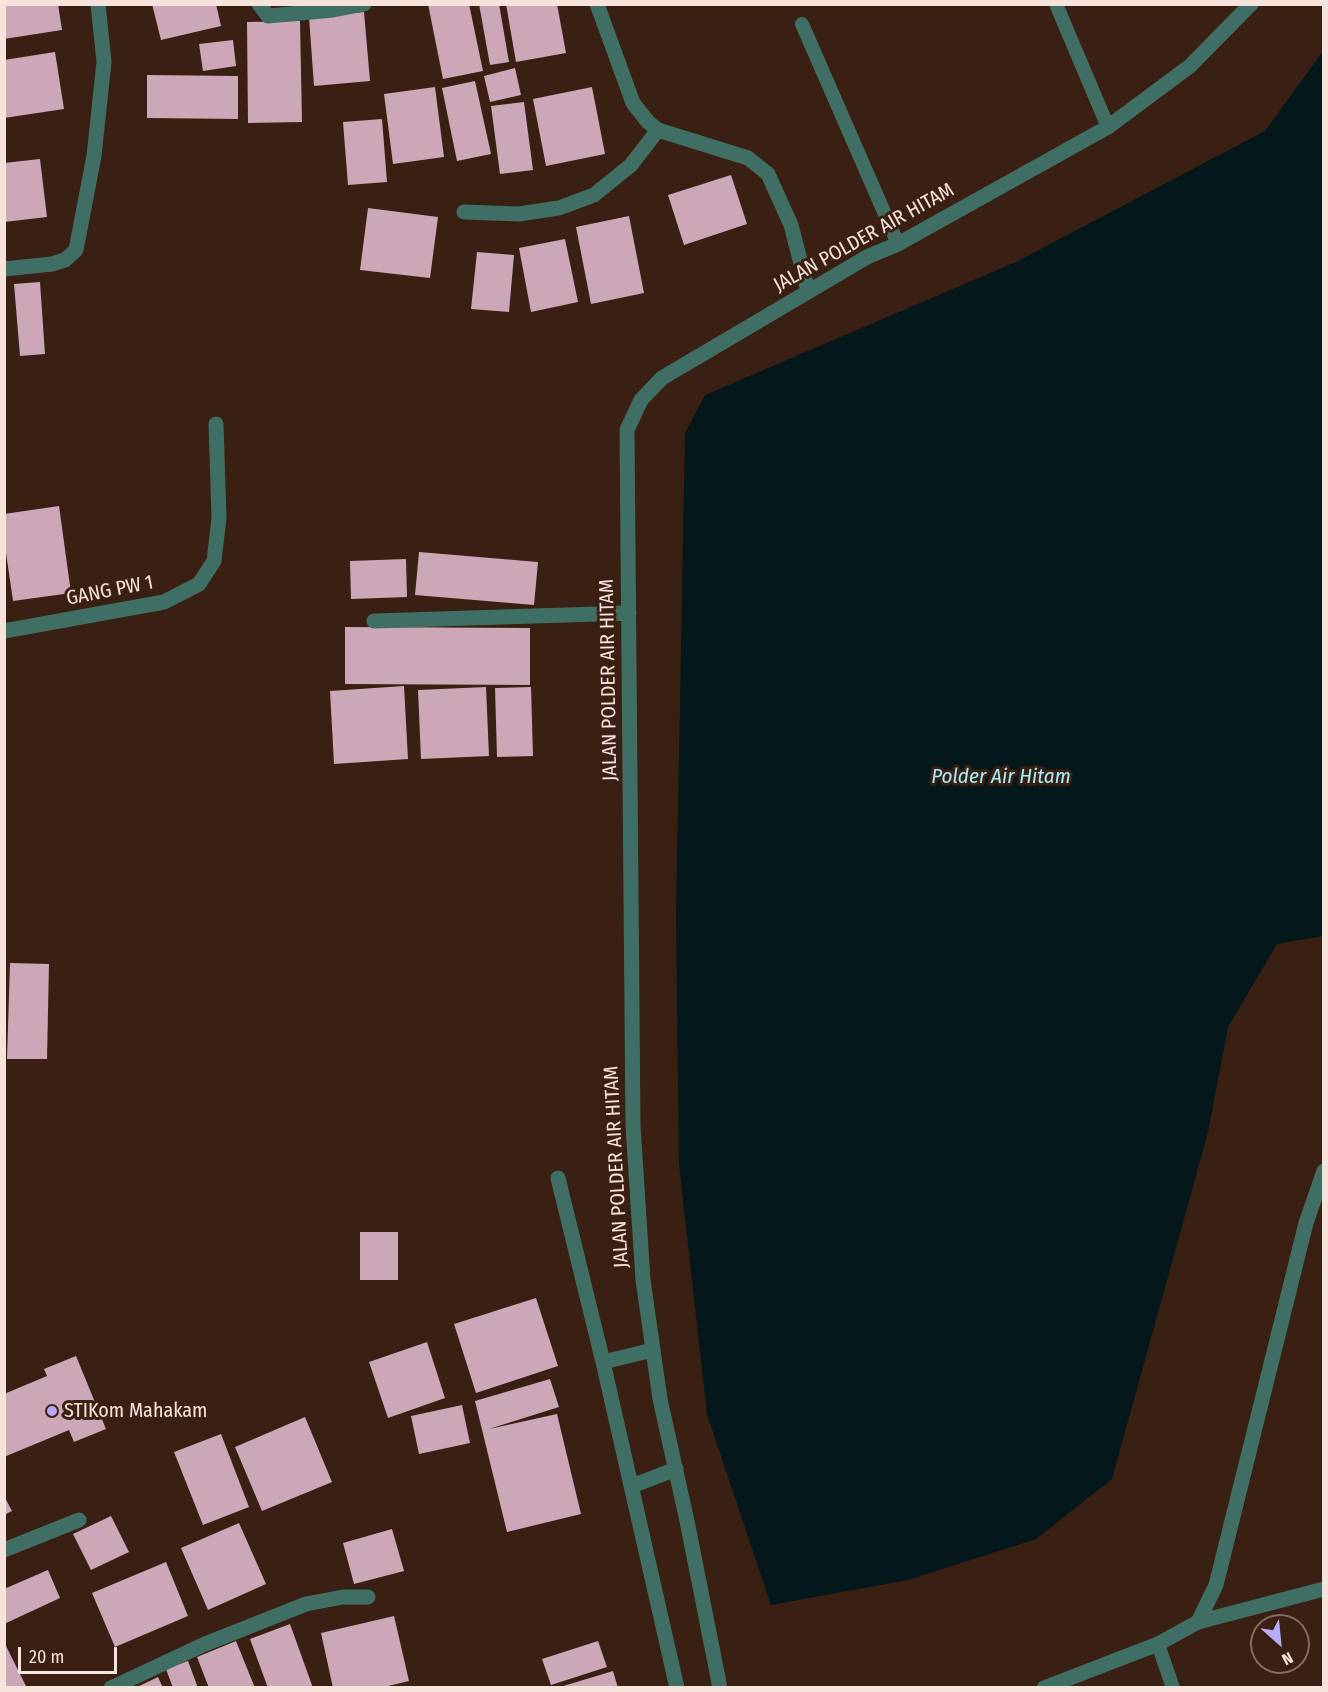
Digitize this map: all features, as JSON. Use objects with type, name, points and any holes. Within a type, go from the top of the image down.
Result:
[{"type":"street","points":[[4,269],[52,264],[65,260],[76,250],[94,156],[104,62],[98,4]]},
{"type":"street","points":[[263,10],[333,10],[364,4]]},
{"type":"street","points":[[597,4],[633,103],[640,114],[658,130],[748,158],[768,174],[791,225],[808,291]]},
{"type":"street","name":"JALAN POLDER AIR HITAM","points":[[720,1688],[660,1399],[644,1280],[633,1126],[627,430],[641,400],[662,378],[867,257],[898,244],[1108,127],[1190,66],[1251,4]]},
{"type":"street","points":[[464,212],[519,214],[559,208],[594,195],[631,165],[658,130]]},
{"type":"street","name":"GANG PW 1","points":[[4,632],[164,602],[199,584],[214,561],[219,518],[216,424]]},
{"type":"street","points":[[374,621],[629,613]]},
{"type":"street","points":[[1198,1622],[1216,1586],[1306,1223],[1323,1171]]},
{"type":"street","points":[[558,1178],[632,1486],[677,1688]]},
{"type":"street","points":[[603,1362],[653,1350]]},
{"type":"street","points":[[632,1486],[675,1469]]},
{"type":"street","points":[[4,1550],[79,1520]]},
{"type":"street","points":[[1044,1688],[1158,1644],[1198,1622],[1323,1589]]},
{"type":"street","points":[[111,1688],[205,1644],[306,1604],[343,1597],[368,1597]]},
{"type":"lane","points":[[1056,4],[1108,127]]},
{"type":"lane","points":[[802,24],[898,244]]},
{"type":"lane","points":[[1158,1644],[1173,1688]]},
{"type":"water","name":"Polder Air Hitam","points":[[1323,51],[1323,936],[1277,944],[1228,1027],[1208,1132],[1112,1479],[1036,1539],[908,1580],[771,1605],[707,1414],[679,1164],[676,917],[685,433],[705,395],[1016,262],[1265,131]]},
{"type":"building","points":[[4,4],[58,4],[62,30],[4,39]]},
{"type":"building","points":[[152,4],[216,4],[221,26],[161,40]]},
{"type":"building","points":[[428,4],[469,4],[483,71],[443,79]]},
{"type":"building","points":[[479,4],[499,4],[509,62],[490,65]]},
{"type":"building","points":[[506,4],[557,4],[566,53],[516,62]]},
{"type":"building","points":[[364,12],[370,81],[314,86],[309,17]]},
{"type":"building","points":[[300,21],[302,122],[248,123],[247,22]]},
{"type":"building","points":[[233,40],[236,66],[203,71],[199,44]]},
{"type":"building","points":[[55,52],[64,109],[4,118],[4,60]]},
{"type":"building","points":[[515,68],[521,95],[490,102],[484,76]]},
{"type":"building","points":[[147,75],[238,76],[238,119],[147,118]]},
{"type":"building","points":[[475,81],[491,154],[457,161],[442,88]]},
{"type":"building","points":[[435,87],[444,157],[393,164],[384,94]]},
{"type":"building","points":[[592,87],[605,154],[546,166],[533,99]]},
{"type":"building","points":[[524,102],[533,170],[500,174],[491,106]]},
{"type":"building","points":[[382,119],[387,182],[348,185],[343,122]]},
{"type":"building","points":[[40,159],[47,217],[4,222],[4,163]]},
{"type":"building","points":[[731,175],[747,224],[684,245],[668,195]]},
{"type":"building","points":[[368,208],[438,217],[430,278],[360,270]]},
{"type":"building","points":[[629,216],[644,293],[591,304],[576,227]]},
{"type":"building","points":[[565,239],[578,302],[531,312],[519,248]]},
{"type":"building","points":[[477,252],[514,255],[509,312],[471,309]]},
{"type":"building","points":[[40,282],[45,354],[20,356],[14,284]]},
{"type":"building","points":[[59,506],[71,593],[13,601],[4,539],[4,514]]},
{"type":"building","points":[[419,552],[538,562],[534,605],[415,595]]},
{"type":"building","points":[[406,559],[407,597],[351,599],[350,561]]},
{"type":"building","points":[[345,627],[530,628],[530,685],[345,684]]},
{"type":"building","points":[[404,686],[408,759],[334,764],[330,691]]},
{"type":"building","points":[[486,687],[489,756],[421,759],[418,690]]},
{"type":"building","points":[[531,687],[533,756],[497,757],[495,688]]},
{"type":"building","points":[[10,963],[49,964],[47,1059],[7,1059]]},
{"type":"building","points":[[360,1232],[398,1232],[398,1280],[360,1280]]},
{"type":"building","points":[[536,1298],[558,1366],[476,1393],[454,1324]]},
{"type":"building","points":[[427,1342],[445,1398],[388,1418],[369,1362]]},
{"type":"building","name":"STIKom Mahakam","points":[[76,1356],[106,1429],[74,1442],[69,1430],[4,1457],[4,1394],[47,1376],[44,1369]]},
{"type":"building","points":[[550,1379],[559,1407],[489,1429],[557,1414],[581,1514],[507,1532],[475,1401]]},
{"type":"building","points":[[462,1405],[470,1443],[419,1454],[411,1416]]},
{"type":"building","points":[[305,1417],[332,1482],[262,1511],[235,1447]]},
{"type":"building","points":[[221,1434],[249,1507],[203,1525],[174,1452]]},
{"type":"building","points":[[4,1496],[12,1511],[4,1515]]},
{"type":"building","points":[[111,1516],[129,1552],[91,1570],[73,1534]]},
{"type":"building","points":[[239,1523],[266,1584],[208,1610],[181,1548]]},
{"type":"building","points":[[392,1529],[404,1571],[354,1584],[343,1543]]},
{"type":"building","points":[[166,1562],[188,1616],[115,1647],[92,1593]]},
{"type":"building","points":[[48,1570],[60,1598],[4,1624],[4,1589]]},
{"type":"building","points":[[394,1616],[409,1681],[380,1688],[333,1688],[321,1633]]},
{"type":"building","points":[[290,1624],[313,1688],[268,1688],[250,1639]]},
{"type":"building","points":[[236,1641],[255,1688],[209,1688],[197,1657]]},
{"type":"building","points":[[598,1641],[607,1667],[551,1685],[542,1659]]},
{"type":"building","points":[[4,1642],[27,1688],[4,1688]]},
{"type":"building","points":[[188,1661],[198,1688],[173,1688],[166,1669]]},
{"type":"building","points":[[613,1671],[618,1688],[560,1688],[560,1687]]},
{"type":"building","points":[[158,1677],[163,1688],[135,1688]]},
{"type":"place","name":"STIKom Mahakam","points":[[52,1411]]}]
